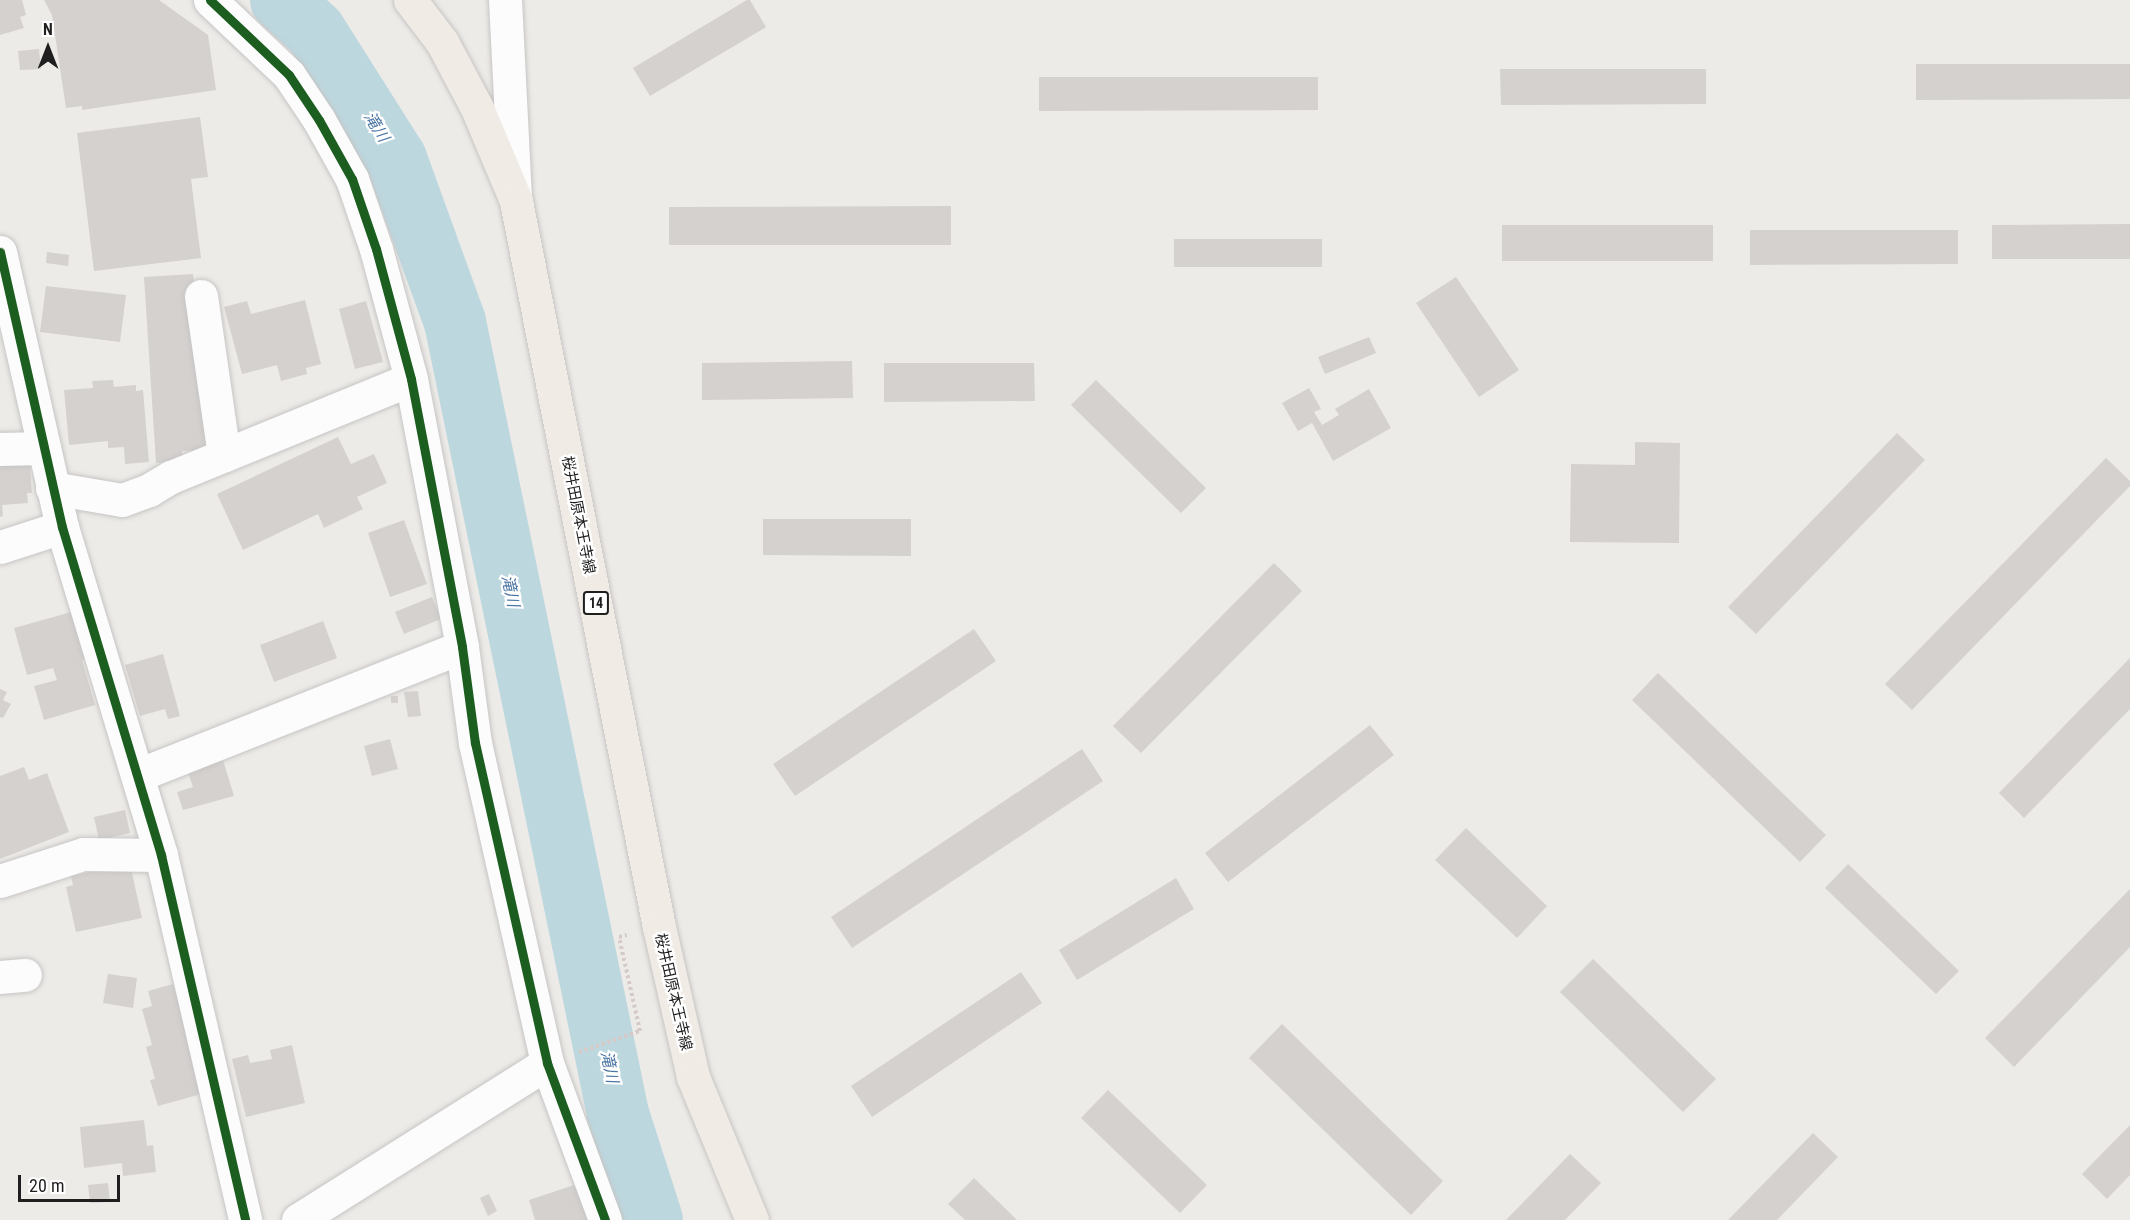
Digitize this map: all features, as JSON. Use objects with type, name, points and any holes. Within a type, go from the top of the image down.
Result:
[{"type":"main road","name":"桜井田原本王寺線","points":[[410,0],[442,42],[477,108],[516,201],[659,927],[693,1077],[752,1220]]},
{"type":"street","points":[[210,0],[289,75],[319,120],[352,179],[393,305],[411,379],[462,647],[474,743],[547,1063],[604,1220]]},
{"type":"street","points":[[505,0],[516,201]]},
{"type":"street","points":[[0,252],[62,527],[161,855],[245,1220]]},
{"type":"street","points":[[201,296],[224,455]]},
{"type":"street","points":[[52,488],[122,500],[224,455],[411,379]]},
{"type":"street","points":[[0,449],[44,448]]},
{"type":"street","points":[[0,547],[62,527]]},
{"type":"street","points":[[138,776],[462,647]]},
{"type":"street","points":[[0,881],[83,855],[161,855]]},
{"type":"street","points":[[298,1220],[547,1063]]},
{"type":"path","points":[[547,1063],[640,1031]]},
{"type":"building","points":[[0,0],[22,0],[26,15],[20,17],[24,28],[0,35]]},
{"type":"building","points":[[44,0],[159,0],[208,35],[216,90],[82,110],[82,106],[66,108],[52,15]]},
{"type":"building","points":[[750,0],[766,27],[650,96],[633,68]]},
{"type":"building","points":[[39,49],[41,69],[20,70],[18,51]]},
{"type":"building","points":[[1916,64],[2130,64],[2130,99],[1916,100]]},
{"type":"building","points":[[1500,69],[1706,69],[1706,104],[1501,105]]},
{"type":"building","points":[[1039,77],[1318,77],[1318,110],[1039,111]]},
{"type":"building","points":[[200,117],[208,177],[191,179],[201,258],[94,271],[77,133]]},
{"type":"building","points":[[951,206],[951,245],[669,245],[669,207]]},
{"type":"building","points":[[2130,224],[2130,259],[1992,259],[1992,225]]},
{"type":"building","points":[[1502,225],[1713,225],[1713,261],[1502,261]]},
{"type":"building","points":[[1750,230],[1958,230],[1958,264],[1750,265]]},
{"type":"building","points":[[1174,239],[1322,239],[1322,267],[1174,267]]},
{"type":"building","points":[[47,252],[69,255],[68,266],[46,263]]},
{"type":"building","points":[[193,274],[207,450],[182,451],[182,461],[156,463],[144,277]]},
{"type":"building","points":[[1456,277],[1519,370],[1479,397],[1416,303]]},
{"type":"building","points":[[46,286],[126,295],[120,342],[40,332]]},
{"type":"building","points":[[305,300],[321,364],[306,368],[307,374],[281,381],[277,365],[242,374],[224,307],[247,301],[251,314]]},
{"type":"building","points":[[366,301],[383,362],[355,369],[339,309]]},
{"type":"building","points":[[1369,337],[1376,353],[1325,374],[1318,357]]},
{"type":"building","points":[[852,361],[853,398],[702,400],[702,363]]},
{"type":"building","points":[[884,363],[1034,363],[1035,401],[884,402]]},
{"type":"building","points":[[113,380],[114,387],[136,385],[136,391],[143,390],[149,462],[125,464],[124,447],[108,448],[108,441],[69,445],[64,390],[93,388],[92,381]]},
{"type":"building","points":[[1096,380],[1206,488],[1181,513],[1071,405]]},
{"type":"building","points":[[1309,388],[1321,409],[1314,412],[1322,425],[1339,415],[1335,409],[1369,389],[1391,428],[1333,461],[1312,423],[1298,431],[1282,403]]},
{"type":"building","points":[[1897,433],[1925,460],[1756,634],[1728,607]]},
{"type":"building","points":[[338,437],[351,464],[374,454],[387,483],[357,497],[363,509],[324,528],[318,514],[243,550],[217,494]]},
{"type":"building","points":[[1635,442],[1680,443],[1679,543],[1570,542],[1571,464],[1635,465]]},
{"type":"building","points":[[29,458],[32,493],[27,493],[28,503],[2,505],[3,516],[0,517],[0,461]]},
{"type":"building","points":[[2106,458],[2130,481],[2130,486],[1912,710],[1885,684]]},
{"type":"building","points":[[763,519],[911,519],[911,556],[763,555]]},
{"type":"building","points":[[404,520],[427,584],[390,597],[368,533]]},
{"type":"building","points":[[1274,563],[1302,591],[1141,753],[1113,726]]},
{"type":"building","points":[[432,597],[441,619],[404,634],[395,612]]},
{"type":"building","points":[[75,611],[88,658],[82,660],[95,705],[44,720],[34,686],[57,680],[53,668],[27,675],[14,628]]},
{"type":"building","points":[[323,621],[337,658],[274,682],[260,645]]},
{"type":"building","points":[[974,629],[996,661],[795,796],[773,764]]},
{"type":"building","points":[[163,654],[180,716],[168,719],[165,709],[140,716],[125,665]]},
{"type":"building","points":[[2130,658],[2130,709],[2024,818],[1999,793]]},
{"type":"building","points":[[1658,673],[1826,835],[1800,862],[1632,700]]},
{"type":"building","points":[[0,689],[7,692],[3,700],[11,704],[3,718],[0,717]]},
{"type":"building","points":[[418,691],[421,716],[408,717],[404,692]]},
{"type":"building","points":[[391,696],[398,696],[398,703],[391,703]]},
{"type":"building","points":[[1370,725],[1394,755],[1228,882],[1205,853]]},
{"type":"building","points":[[390,739],[398,769],[372,776],[364,746]]},
{"type":"building","points":[[1082,749],[1103,781],[852,948],[831,917]]},
{"type":"building","points":[[223,760],[234,796],[183,810],[177,792],[193,787],[187,770]]},
{"type":"building","points":[[24,767],[29,780],[47,773],[69,832],[0,859],[0,776]]},
{"type":"building","points":[[125,810],[130,833],[99,840],[94,817]]},
{"type":"building","points":[[1466,828],[1547,906],[1517,938],[1435,860]]},
{"type":"building","points":[[130,864],[142,918],[76,932],[66,887],[73,885],[71,876]]},
{"type":"building","points":[[1848,864],[1959,971],[1936,994],[1825,888]]},
{"type":"building","points":[[1176,878],[1194,909],[1077,980],[1059,950]]},
{"type":"building","points":[[2130,889],[2130,947],[2014,1067],[1985,1038]]},
{"type":"building","points":[[1593,959],[1716,1079],[1683,1112],[1560,992]]},
{"type":"building","points":[[1021,972],[1042,1003],[872,1117],[851,1086]]},
{"type":"building","points":[[108,974],[137,978],[133,1008],[103,1003]]},
{"type":"building","points":[[173,984],[205,1093],[158,1106],[150,1080],[155,1079],[146,1047],[152,1045],[142,1009],[152,1006],[148,991]]},
{"type":"building","points":[[1282,1024],[1443,1181],[1411,1215],[1249,1058]]},
{"type":"building","points":[[292,1045],[305,1103],[246,1117],[232,1059],[248,1055],[250,1063],[272,1059],[270,1050]]},
{"type":"building","points":[[1108,1090],[1207,1185],[1180,1213],[1081,1118]]},
{"type":"building","points":[[144,1120],[147,1146],[153,1145],[156,1172],[123,1176],[122,1163],[84,1168],[80,1127]]},
{"type":"building","points":[[2130,1125],[2130,1175],[2107,1199],[2082,1174]]},
{"type":"building","points":[[1813,1133],[1838,1157],[1777,1220],[1728,1220]]},
{"type":"building","points":[[1570,1154],[1601,1183],[1565,1220],[1506,1220]]},
{"type":"building","points":[[974,1178],[1017,1220],[965,1220],[948,1204]]},
{"type":"building","points":[[108,1183],[110,1202],[90,1203],[88,1185]]},
{"type":"building","points":[[580,1183],[592,1220],[535,1220],[529,1200]]},
{"type":"building","points":[[489,1194],[497,1211],[488,1216],[480,1198]]},
{"type":"waterway","name":"滝川","points":[[281,0],[315,31],[396,159],[455,322],[618,1114],[652,1220]]},
{"type":"cycle path","points":[[210,0],[289,75],[319,120],[352,179],[376,249],[411,379],[462,647],[475,743],[547,1063],[605,1220]]},
{"type":"cycle path","points":[[0,252],[62,527],[161,855],[245,1220]]}]
